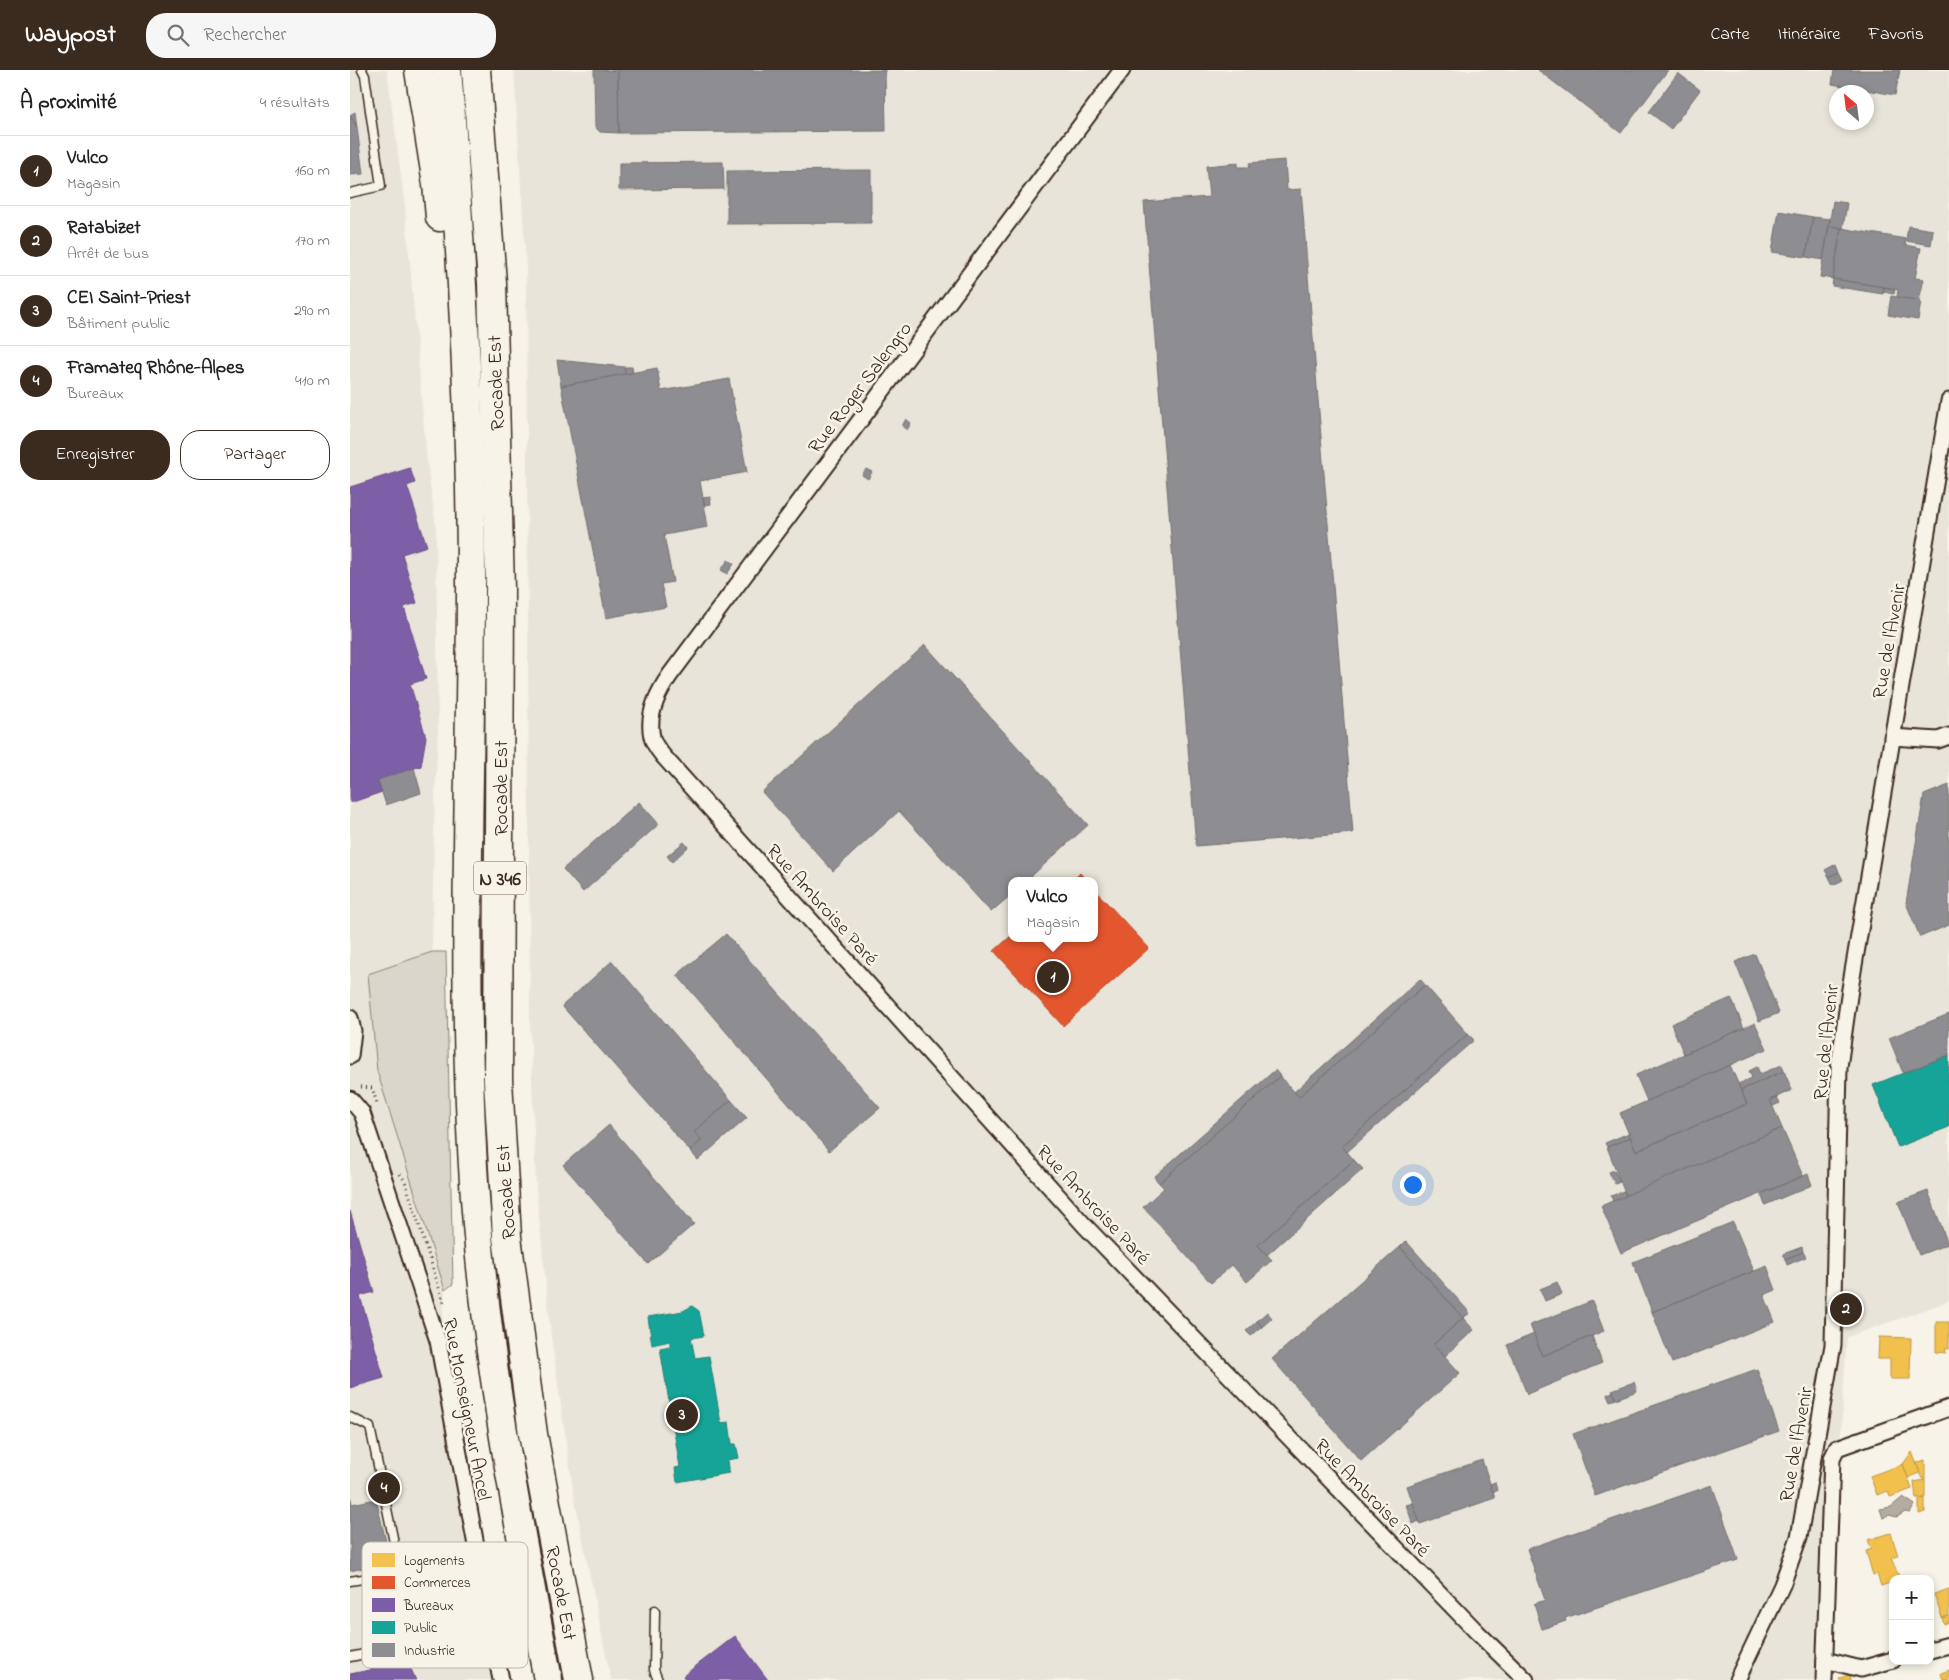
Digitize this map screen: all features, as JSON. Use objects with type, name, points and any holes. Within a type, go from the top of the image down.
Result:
[{"type":"highway","points":[[420,70],[437,184],[451,380],[468,404]]},
{"type":"highway","name":"Rocade Est","points":[[446,70],[457,189],[468,404],[471,588],[467,1051],[474,1186],[487,1324],[507,1455],[523,1542]]},
{"type":"highway","name":"Rocade Est","points":[[476,70],[492,274],[494,342],[500,589],[498,1080],[507,1227],[533,1434],[579,1680]]},
{"type":"highway","name":"Rocade Est","points":[[528,1570],[548,1680]]},
{"type":"street","name":"Rue Roger Salengro","points":[[652,738],[652,718],[657,694],[670,675],[1122,70]]},
{"type":"street","name":"Rue de l'Avenir","points":[[1737,1680],[1779,1593],[1799,1537],[1833,1345],[1839,1067],[1949,401]]},
{"type":"street","points":[[1892,737],[1938,740],[1949,736]]},
{"type":"street","name":"Rue Ambroise Paré","points":[[652,738],[664,758],[1085,1226],[1477,1632],[1526,1680]]},
{"type":"street","points":[[350,1018],[353,1031],[350,1056]]},
{"type":"street","name":"Rue Monseigneur Ancel","points":[[350,1099],[362,1113],[438,1341],[474,1542]]},
{"type":"street","name":"Rue de l'Avenir","points":[[1824,1680],[1832,1458],[1837,1448],[1949,1408]]},
{"type":"street","points":[[1934,1649],[1949,1644]]},
{"type":"street","points":[[1825,1660],[1861,1669],[1889,1661]]},
{"type":"lane","points":[[350,193],[381,186],[365,76],[362,70]]},
{"type":"lane","points":[[350,1417],[370,1428],[394,1542]]},
{"type":"lane","points":[[655,1610],[654,1670],[658,1680]]},
{"type":"shaded area","points":[[350,70],[387,70],[405,206],[427,463],[436,527],[438,729],[432,952],[368,974],[377,1071],[445,1290],[438,1379],[468,1542],[362,1542],[362,1668],[491,1668],[493,1680],[350,1680]]},
{"type":"shaded area","points":[[514,70],[1949,70],[1949,1301],[1847,1337],[1825,1680],[611,1680],[574,1496],[551,1336],[536,1187],[530,1023],[526,267]]},
{"type":"shaded area","points":[[432,952],[446,952],[453,1284],[445,1290],[377,1071],[368,974]]},
{"type":"shaded area","points":[[1903,1497],[1915,1505],[1910,1513],[1905,1512],[1897,1517],[1889,1515],[1883,1518],[1880,1509],[1891,1507]]},
{"type":"building: Logements","points":[[1936,1322],[1949,1322],[1949,1349],[1945,1349],[1946,1353],[1936,1352]]},
{"type":"building: Logements","points":[[1879,1337],[1911,1338],[1910,1379],[1890,1379],[1890,1359],[1878,1359]]},
{"type":"building: Logements","points":[[1912,1452],[1920,1473],[1908,1478],[1903,1464]]},
{"type":"building: Logements","points":[[1925,1460],[1925,1480],[1924,1481],[1916,1463]]},
{"type":"building: Logements","points":[[1903,1464],[1912,1489],[1890,1497],[1888,1491],[1877,1495],[1870,1476]]},
{"type":"building: Logements","points":[[1925,1480],[1925,1498],[1916,1499],[1914,1482]]},
{"type":"building: Logements","points":[[1925,1498],[1925,1512],[1919,1514],[1919,1499]]},
{"type":"building: Logements","points":[[1891,1533],[1898,1556],[1891,1558],[1898,1575],[1889,1575],[1889,1583],[1881,1586],[1877,1574],[1873,1575],[1866,1551],[1872,1549],[1868,1540]]},
{"type":"building: Logements","points":[[1949,1589],[1949,1616],[1942,1618],[1934,1594]]},
{"type":"building: Logements","points":[[1949,1616],[1949,1622],[1944,1624],[1942,1618]]},
{"type":"building: Logements","points":[[1949,1670],[1949,1680],[1943,1680],[1941,1673]]},
{"type":"building: Logements","points":[[1850,1675],[1851,1680],[1839,1680],[1839,1678]]},
{"type":"building: Commerces","points":[[1098,893],[1149,948],[1063,1026],[994,951],[1008,939],[1008,942],[1098,942]]},
{"type":"building: Bureaux","points":[[410,468],[415,483],[407,486],[427,546],[402,554],[417,603],[404,607],[426,679],[410,684],[426,737],[421,766],[378,780],[382,792],[350,803],[350,487]]},
{"type":"building: Bureaux","points":[[350,1211],[374,1292],[360,1296],[384,1378],[350,1388]]},
{"type":"building: Bureaux","points":[[735,1636],[768,1680],[686,1680],[683,1676]]},
{"type":"building: Bureaux","points":[[374,1668],[410,1668],[416,1680],[350,1680],[350,1674]]},
{"type":"building: Public","points":[[1949,1055],[1949,1127],[1898,1147],[1873,1085]]},
{"type":"building: Public","points":[[692,1306],[699,1311],[704,1336],[691,1338],[695,1358],[709,1356],[721,1423],[729,1422],[732,1444],[736,1444],[739,1458],[727,1460],[729,1473],[677,1482],[675,1468],[680,1467],[660,1348],[670,1346],[670,1341],[652,1345],[648,1317],[683,1311]]},
{"type":"building: Industrie","points":[[594,70],[618,70],[619,133],[600,132],[595,127]]},
{"type":"building: Industrie","points":[[618,70],[885,70],[886,131],[619,133]]},
{"type":"building: Industrie","points":[[1538,70],[1668,70],[1621,133]]},
{"type":"building: Industrie","points":[[1834,70],[1900,70],[1895,95],[1874,91],[1874,85],[1832,84]]},
{"type":"building: Industrie","points":[[1678,73],[1700,90],[1671,129],[1649,112]]},
{"type":"building: Industrie","points":[[355,112],[357,128],[350,115]]},
{"type":"building: Industrie","points":[[350,115],[357,128],[363,174],[350,175]]},
{"type":"building: Industrie","points":[[1285,160],[1287,190],[1301,189],[1353,833],[1196,846],[1144,202],[1209,197],[1206,166],[1238,163],[1238,167],[1250,167],[1249,163]]},
{"type":"building: Industrie","points":[[723,162],[724,189],[619,190],[619,163]]},
{"type":"building: Industrie","points":[[871,170],[871,223],[727,224],[727,171]]},
{"type":"building: Industrie","points":[[1833,201],[1847,203],[1843,228],[1829,226]]},
{"type":"building: Industrie","points":[[1779,211],[1813,217],[1806,257],[1772,252]]},
{"type":"building: Industrie","points":[[1813,217],[1830,219],[1823,260],[1806,257]]},
{"type":"building: Industrie","points":[[1829,226],[1841,228],[1833,279],[1820,277]]},
{"type":"building: Industrie","points":[[1908,226],[1933,230],[1931,245],[1906,241]]},
{"type":"building: Industrie","points":[[1841,228],[1906,239],[1905,245],[1921,248],[1915,278],[1924,279],[1919,301],[1897,297],[1898,290],[1895,289],[1833,279]]},
{"type":"building: Industrie","points":[[1833,279],[1884,287],[1883,294],[1832,286]]},
{"type":"building: Industrie","points":[[1884,287],[1895,289],[1894,294],[1883,292]]},
{"type":"building: Industrie","points":[[1891,296],[1921,301],[1918,320],[1888,315]]},
{"type":"building: Industrie","points":[[557,360],[624,367],[626,374],[561,386]]},
{"type":"building: Industrie","points":[[624,367],[632,367],[633,373],[626,374]]},
{"type":"building: Industrie","points":[[657,368],[661,391],[729,379],[747,472],[700,481],[708,527],[664,535],[673,582],[661,584],[666,607],[606,618],[561,386]]},
{"type":"building: Industrie","points":[[906,419],[911,423],[907,430],[902,426]]},
{"type":"building: Industrie","points":[[866,469],[872,472],[868,479],[862,475]]},
{"type":"building: Industrie","points":[[710,497],[711,504],[705,505],[703,498]]},
{"type":"building: Industrie","points":[[728,560],[734,564],[727,574],[721,570]]},
{"type":"building: Industrie","points":[[925,645],[1088,825],[1030,877],[1008,877],[1008,897],[991,912],[899,811],[833,871],[762,792]]},
{"type":"building: Industrie","points":[[414,768],[421,793],[386,805],[378,780]]},
{"type":"building: Industrie","points":[[1949,785],[1949,925],[1920,937],[1906,903],[1924,795]]},
{"type":"building: Industrie","points":[[639,802],[659,824],[583,892],[563,869]]},
{"type":"building: Industrie","points":[[684,842],[688,847],[672,862],[667,856]]},
{"type":"building: Industrie","points":[[1836,864],[1839,872],[1829,877],[1825,870]]},
{"type":"building: Industrie","points":[[1839,872],[1843,880],[1833,885],[1829,877]]},
{"type":"building: Industrie","points":[[726,934],[880,1108],[829,1151],[677,975]]},
{"type":"building: Industrie","points":[[1755,954],[1779,1013],[1759,1021],[1735,962]]},
{"type":"building: Industrie","points":[[612,961],[731,1100],[694,1132],[702,1140],[690,1151],[562,1006]]},
{"type":"building: Industrie","points":[[1420,979],[1425,985],[1299,1097],[1294,1092]]},
{"type":"building: Industrie","points":[[1425,985],[1468,1034],[1342,1146],[1354,1160],[1258,1245],[1272,1260],[1247,1282],[1232,1265],[1211,1283],[1143,1207],[1164,1188],[1159,1183],[1280,1076],[1299,1097]]},
{"type":"building: Industrie","points":[[1731,998],[1744,1028],[1684,1054],[1671,1024]]},
{"type":"building: Industrie","points":[[1949,1014],[1949,1055],[1903,1073],[1889,1038]]},
{"type":"building: Industrie","points":[[1755,1023],[1767,1049],[1647,1101],[1636,1075]]},
{"type":"building: Industrie","points":[[1468,1034],[1474,1040],[1347,1152],[1342,1146]]},
{"type":"building: Industrie","points":[[1730,1065],[1747,1104],[1636,1151],[1620,1113]]},
{"type":"building: Industrie","points":[[1782,1065],[1784,1071],[1741,1090],[1738,1084],[1752,1078],[1749,1071],[1757,1067],[1760,1074]]},
{"type":"building: Industrie","points":[[1275,1070],[1280,1076],[1159,1183],[1154,1177]]},
{"type":"building: Industrie","points":[[1784,1071],[1792,1090],[1770,1100],[1782,1128],[1626,1196],[1607,1147],[1630,1137],[1636,1151],[1747,1104],[1741,1090]]},
{"type":"building: Industrie","points":[[1777,1097],[1780,1103],[1773,1106],[1770,1100]]},
{"type":"building: Industrie","points":[[731,1100],[747,1118],[698,1160],[690,1151],[702,1140],[694,1132]]},
{"type":"building: Industrie","points":[[609,1125],[694,1224],[648,1264],[563,1165]]},
{"type":"building: Industrie","points":[[1782,1128],[1803,1176],[1621,1253],[1601,1206]]},
{"type":"building: Industrie","points":[[1629,1133],[1630,1137],[1607,1147],[1605,1143]]},
{"type":"building: Industrie","points":[[1354,1160],[1363,1169],[1267,1255],[1258,1245]]},
{"type":"building: Industrie","points":[[1614,1170],[1620,1182],[1615,1184],[1609,1172]]},
{"type":"building: Industrie","points":[[1808,1174],[1812,1185],[1765,1205],[1761,1194]]},
{"type":"building: Industrie","points":[[1624,1191],[1626,1196],[1613,1201],[1611,1196]]},
{"type":"building: Industrie","points":[[1928,1191],[1948,1244],[1919,1255],[1898,1202]]},
{"type":"building: Industrie","points":[[1733,1222],[1754,1271],[1652,1312],[1633,1262]]},
{"type":"building: Industrie","points":[[1406,1241],[1470,1313],[1463,1318],[1400,1247]]},
{"type":"building: Industrie","points":[[1400,1247],[1463,1318],[1434,1344],[1460,1373],[1361,1461],[1272,1359]]},
{"type":"building: Industrie","points":[[1802,1247],[1803,1252],[1785,1259],[1783,1254]]},
{"type":"building: Industrie","points":[[1803,1252],[1806,1257],[1787,1265],[1785,1259]]},
{"type":"building: Industrie","points":[[1767,1266],[1776,1290],[1764,1295],[1775,1322],[1672,1363],[1652,1312]]},
{"type":"building: Industrie","points":[[1557,1282],[1562,1294],[1545,1301],[1540,1289]]},
{"type":"building: Industrie","points":[[1592,1301],[1604,1331],[1542,1356],[1530,1325]]},
{"type":"building: Industrie","points":[[1267,1312],[1272,1318],[1262,1327],[1257,1321]]},
{"type":"building: Industrie","points":[[1463,1318],[1474,1330],[1445,1356],[1434,1344]]},
{"type":"building: Industrie","points":[[1257,1321],[1262,1327],[1251,1336],[1246,1331]]},
{"type":"building: Industrie","points":[[1534,1334],[1542,1356],[1592,1336],[1602,1363],[1527,1394],[1507,1345]]},
{"type":"building: Industrie","points":[[1757,1369],[1779,1431],[1595,1496],[1573,1434]]},
{"type":"building: Industrie","points":[[1634,1382],[1637,1391],[1616,1399],[1612,1390]]},
{"type":"building: Industrie","points":[[1613,1392],[1616,1399],[1610,1401],[1607,1394]]},
{"type":"building: Industrie","points":[[1482,1460],[1495,1498],[1420,1524],[1407,1486]]},
{"type":"building: Industrie","points":[[1495,1482],[1497,1491],[1493,1492],[1490,1484]]},
{"type":"building: Industrie","points":[[1712,1485],[1738,1560],[1565,1618],[1566,1621],[1542,1629],[1534,1604],[1545,1600],[1527,1549]]},
{"type":"building: Industrie","points":[[350,1494],[352,1504],[376,1499],[386,1542],[362,1542],[362,1568],[350,1571]]},
{"type":"building: Industrie","points":[[1413,1503],[1419,1521],[1413,1524],[1406,1505]]},
{"type":"place","name":"Vulco","points":[[1053,977]]},
{"type":"place","name":"Ratabizet","points":[[1846,1309]]},
{"type":"place","name":"CEI Saint-Priest","points":[[682,1415]]},
{"type":"place","name":"Framateq Rhône-Alpes","points":[[384,1488]]}]
